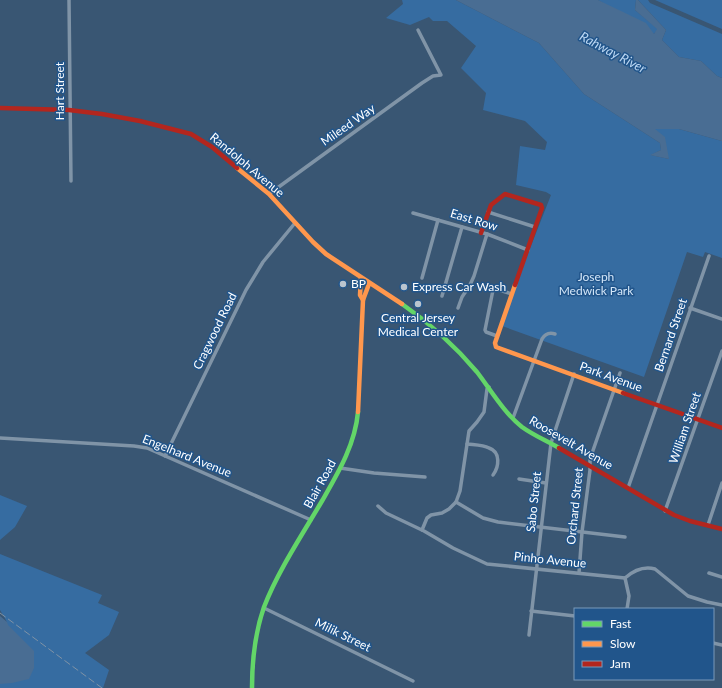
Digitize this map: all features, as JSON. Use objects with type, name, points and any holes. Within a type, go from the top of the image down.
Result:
[{"type":"street","name":"Hart Street","points":[[69,0],[69,110],[71,181]]},
{"type":"street","name":"Mileed Way","points":[[269,194],[422,83],[434,76],[441,75],[418,30]]},
{"type":"street","name":"Randolph Avenue","points":[[0,108],[69,110],[122,117],[191,134],[212,147],[269,194],[326,254],[361,278]]},
{"type":"street","points":[[481,233],[490,205],[505,194],[541,205],[542,208],[528,250],[497,336],[486,332],[485,330],[493,290],[496,289],[512,294]]},
{"type":"street","points":[[488,212],[535,227]]},
{"type":"street","name":"East Row","points":[[413,213],[487,234],[528,250]]},
{"type":"street","points":[[422,278],[438,220]]},
{"type":"street","name":"Cragwood Road","points":[[165,456],[253,278],[263,262],[295,223]]},
{"type":"street","points":[[442,296],[462,227]]},
{"type":"street","points":[[458,308],[462,297],[474,276],[487,234]]},
{"type":"street","name":"Bernard Street","points":[[628,488],[709,256]]},
{"type":"street","name":"Roosevelt Avenue","points":[[361,278],[418,316],[439,332],[456,348],[522,427],[665,511],[681,518],[722,529]]},
{"type":"street","name":"Blair Road","points":[[252,688],[252,669],[255,645],[264,608],[277,579],[340,468],[352,442],[358,414],[362,300],[360,295],[361,278]]},
{"type":"street","points":[[362,300],[369,284]]},
{"type":"street","points":[[690,308],[722,319]]},
{"type":"street","points":[[513,418],[544,336],[551,333],[555,334]]},
{"type":"street","name":"Park Avenue","points":[[497,336],[494,345],[497,348],[698,418],[722,428]]},
{"type":"street","name":"William Street","points":[[665,511],[722,351]]},
{"type":"street","name":"Orchard Street","points":[[579,573],[590,459],[620,373]]},
{"type":"street","name":"Sabo Street","points":[[529,635],[551,443],[574,374]]},
{"type":"street","points":[[422,530],[427,518],[431,515],[446,511],[456,502],[462,486],[469,430],[484,412],[486,389],[488,387]]},
{"type":"street","name":"Engelhard Avenue","points":[[0,438],[147,448],[311,520]]},
{"type":"street","points":[[467,444],[488,447],[495,452],[498,462],[497,469],[493,475]]},
{"type":"street","points":[[340,468],[374,473],[424,477]]},
{"type":"street","points":[[519,479],[546,483]]},
{"type":"street","points":[[708,525],[722,483]]},
{"type":"street","points":[[456,502],[482,518],[498,522],[625,537]]},
{"type":"street","name":"Pinho Avenue","points":[[378,506],[386,513],[487,564],[624,578]]},
{"type":"street","points":[[627,608],[629,596],[624,578],[629,574],[648,567],[655,569],[688,596],[722,605]]},
{"type":"street","points":[[709,573],[722,576]]},
{"type":"street","name":"Milik Street","points":[[264,608],[413,681]]},
{"type":"street","points":[[531,611],[574,616]]},
{"type":"green space","name":"Joseph Medwick Park","points":[[402,0],[456,0],[539,43],[584,94],[660,143],[661,150],[651,155],[669,159],[654,129],[679,129],[722,141],[722,258],[705,252],[703,257],[687,252],[644,377],[502,326],[512,294],[551,195],[546,192],[516,185],[520,146],[545,150],[547,142],[525,121],[483,110],[486,93],[461,68],[476,46],[447,21],[433,21],[429,17],[410,25],[386,18],[403,4]]},
{"type":"green space","points":[[598,0],[636,0],[635,10],[658,29],[654,34]]},
{"type":"green space","points":[[638,0],[648,0],[650,3],[722,34],[722,78],[717,76],[701,61],[679,57],[662,40],[666,30]]},
{"type":"green space","points":[[655,0],[722,0],[722,29]]},
{"type":"green space","points":[[0,495],[27,506],[15,527],[0,540]]},
{"type":"green space","points":[[0,554],[102,595],[98,603],[119,612],[109,635],[85,653],[109,670],[103,688],[0,688],[0,617],[7,622],[0,610]]},
{"type":"water","name":"Rahway River","points":[[456,0],[598,0],[646,23],[654,34],[657,29],[635,10],[636,0],[638,0],[666,30],[662,40],[679,57],[701,61],[717,76],[722,78],[722,141],[679,129],[655,129],[665,137],[669,159],[650,155],[661,150],[660,143],[584,94],[539,43]]},
{"type":"water","points":[[0,616],[34,651],[34,668],[29,679],[0,684]]},
{"type":"railway","points":[[0,613],[102,688]]},
{"type":"traffic: fast","points":[[402,304],[433,327],[460,353],[477,372],[516,422],[531,433],[559,448]]},
{"type":"traffic: fast","points":[[252,688],[255,647],[258,627],[264,607],[283,567],[340,469],[350,447],[358,412]]},
{"type":"traffic: slow","points":[[237,168],[269,194],[326,254],[402,304]]},
{"type":"traffic: slow","points":[[358,412],[363,300],[360,295],[361,278]]},
{"type":"traffic: slow","points":[[363,300],[369,284]]},
{"type":"traffic: slow","points":[[515,285],[495,343],[496,347],[623,393]]},
{"type":"traffic: jam","points":[[0,108],[69,110],[140,121],[191,134],[212,147],[237,168]]},
{"type":"traffic: jam","points":[[481,233],[491,205],[505,194],[541,205],[542,208],[515,285]]},
{"type":"traffic: jam","points":[[623,393],[722,428]]},
{"type":"traffic: jam","points":[[559,448],[674,515],[690,521],[722,529]]},
{"type":"place","name":"BP","points":[[343,284]]},
{"type":"place","name":"Express Car Wash","points":[[404,287]]},
{"type":"place","name":"Central Jersey Medical Center","points":[[418,304]]}]
